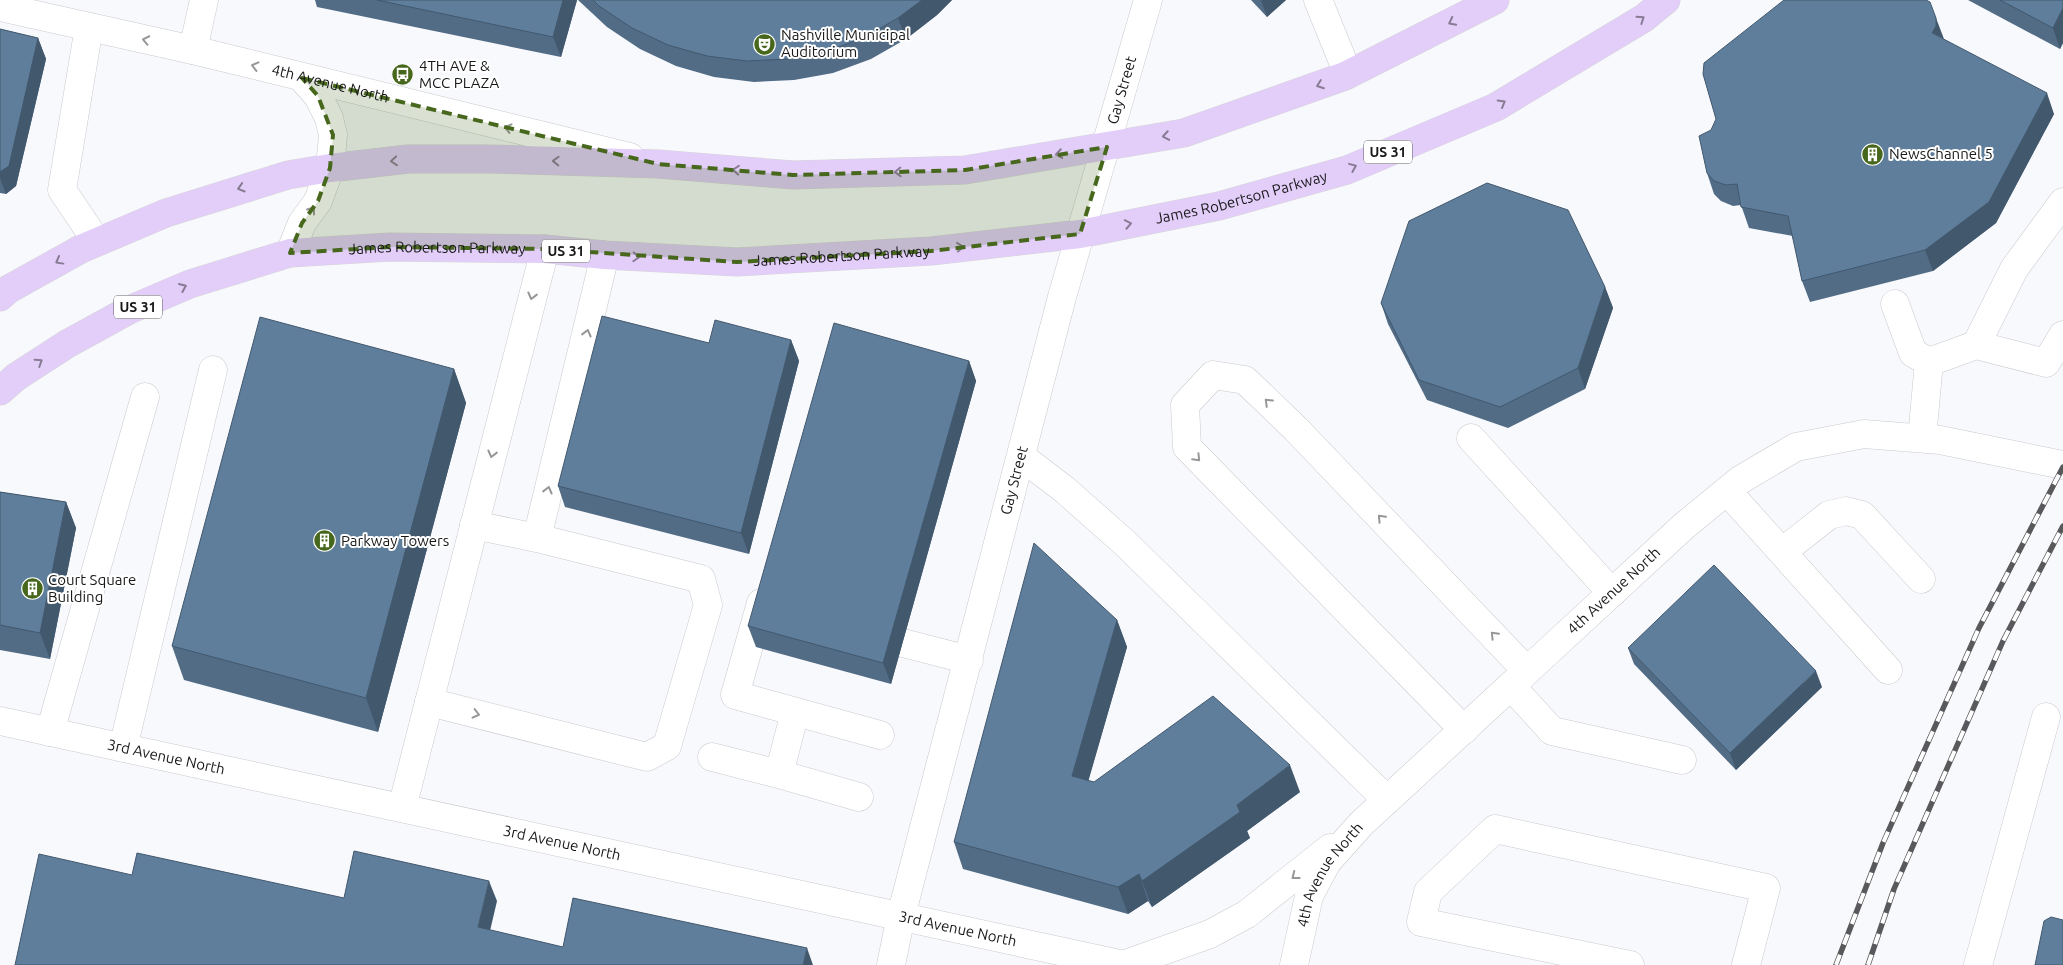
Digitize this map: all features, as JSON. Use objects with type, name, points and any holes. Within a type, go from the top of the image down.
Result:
[{"type":"main road","points":[[0,297],[9,289],[81,249],[166,212],[243,187],[288,175],[330,168],[408,160],[480,159],[658,164],[793,175],[966,170],[1184,133],[1348,74],[1495,0]]},
{"type":"main road","name":"James Robertson Parkway","points":[[0,391],[67,344],[128,310],[190,284],[290,253],[390,247],[545,249],[605,255],[737,262],[931,250],[1080,234],[1220,206],[1346,170],[1496,107],[1644,18],[1666,0]]},
{"type":"street","points":[[193,50],[204,0]]},
{"type":"street","name":"Gay Street","points":[[891,965],[1062,297],[1148,0]]},
{"type":"street","points":[[1318,0],[1348,74]]},
{"type":"street","name":"4th Avenue North","points":[[12,6],[89,27],[193,50],[658,164]]},
{"type":"street","points":[[89,27],[62,190],[97,242]]},
{"type":"street","points":[[290,253],[302,223],[318,201],[330,168],[333,135],[329,118],[318,96],[302,78]]},
{"type":"street","points":[[1976,345],[2014,269],[2063,202]]},
{"type":"street","points":[[402,808],[545,249]]},
{"type":"street","points":[[537,538],[605,255]]},
{"type":"street","points":[[1895,304],[1913,354],[1929,362],[1976,345],[2046,363],[2063,335]]},
{"type":"street","points":[[1922,438],[1929,362]]},
{"type":"street","points":[[123,748],[213,370]]},
{"type":"street","points":[[1464,730],[1187,447],[1185,405],[1213,375],[1244,380],[1296,429],[1519,678],[1552,731],[1682,760]]},
{"type":"street","points":[[50,732],[145,397]]},
{"type":"street","name":"4th Avenue North","points":[[1294,965],[1309,896],[1327,862],[1361,824],[1684,526],[1740,480],[1796,447],[1864,434],[1940,440],[2063,465]]},
{"type":"street","points":[[1471,438],[1612,593]]},
{"type":"street","points":[[1022,457],[1065,490],[1126,544],[1387,800]]},
{"type":"street","points":[[1727,491],[1888,670]]},
{"type":"street","points":[[1782,552],[1829,515],[1846,512],[1862,515],[1921,579]]},
{"type":"street","points":[[429,702],[647,757],[667,746],[708,605],[701,579],[474,524]]},
{"type":"street","points":[[768,605],[760,603],[735,695],[880,735]]},
{"type":"street","points":[[903,642],[969,660]]},
{"type":"street","points":[[779,774],[795,712]]},
{"type":"street","points":[[1978,965],[2046,717]]},
{"type":"street","name":"3rd Avenue North","points":[[0,721],[902,916],[1114,964]]},
{"type":"street","points":[[712,756],[859,797]]},
{"type":"street","points":[[1114,964],[1210,934],[1246,914],[1361,824]]},
{"type":"street","points":[[1626,965],[1420,922],[1428,892],[1495,829],[1766,888],[1746,965]]},
{"type":"highlighted area","points":[[302,78],[658,164],[793,175],[965,170],[1107,147],[1080,234],[931,251],[737,262],[545,249],[390,247],[290,253],[302,223],[318,201],[330,168],[333,135],[318,96]]},
{"type":"building","points":[[377,0],[563,0],[553,37]]},
{"type":"building","name":"Nashville Municipal Auditorium","points":[[593,0],[922,0],[898,18],[863,38],[825,52],[787,59],[747,61],[707,56],[668,45],[632,28]]},
{"type":"building","name":"NewsChannel 5","points":[[1784,0],[1926,0],[1930,2],[1936,18],[1936,26],[1932,33],[2047,93],[1989,202],[1925,250],[1802,281],[1788,216],[1741,207],[1737,184],[1726,185],[1714,181],[1707,173],[1699,136],[1711,130],[1716,119],[1703,74],[1704,63]]},
{"type":"building","points":[[2000,0],[2063,0],[2063,8],[2053,28]]},
{"type":"building","points":[[0,29],[38,38],[9,166],[0,172]]},
{"type":"building","points":[[1487,183],[1568,210],[1605,287],[1578,368],[1500,407],[1419,380],[1381,303],[1409,221]]},
{"type":"building","points":[[602,316],[709,343],[715,320],[791,340],[741,533],[558,486]]},
{"type":"building","name":"Parkway Towers","points":[[260,317],[454,369],[366,698],[172,646]]},
{"type":"building","points":[[834,323],[969,361],[883,663],[748,626]]},
{"type":"building","name":"Court Square Building","points":[[0,492],[66,502],[40,633],[0,625]]},
{"type":"building","points":[[1034,543],[1117,620],[1072,776],[1094,782],[1213,696],[1290,765],[1237,805],[1240,812],[1142,881],[1139,874],[1118,887],[954,842]]},
{"type":"building","points":[[1714,565],[1816,671],[1730,753],[1628,648]]},
{"type":"building","points":[[354,851],[489,881],[478,927],[563,947],[573,898],[807,948],[803,965],[15,965],[39,854],[132,875],[137,853],[344,898]]},
{"type":"building","points":[[2051,917],[2063,920],[2063,965],[2035,965],[2044,921]]},
{"type":"railway","points":[[1836,965],[1883,843],[1979,628],[2063,467]]},
{"type":"railway","points":[[1868,965],[1894,889],[2003,641],[2063,526]]},
{"type":"place","name":"Nashville Municipal Auditorium","points":[[765,44]]},
{"type":"place","name":"4TH AVE & MCC PLAZA","points":[[403,75]]},
{"type":"place","name":"NewsChannel 5","points":[[1873,154]]},
{"type":"place","name":"Parkway Towers","points":[[325,541]]},
{"type":"place","name":"Court Square Building","points":[[32,589]]}]
